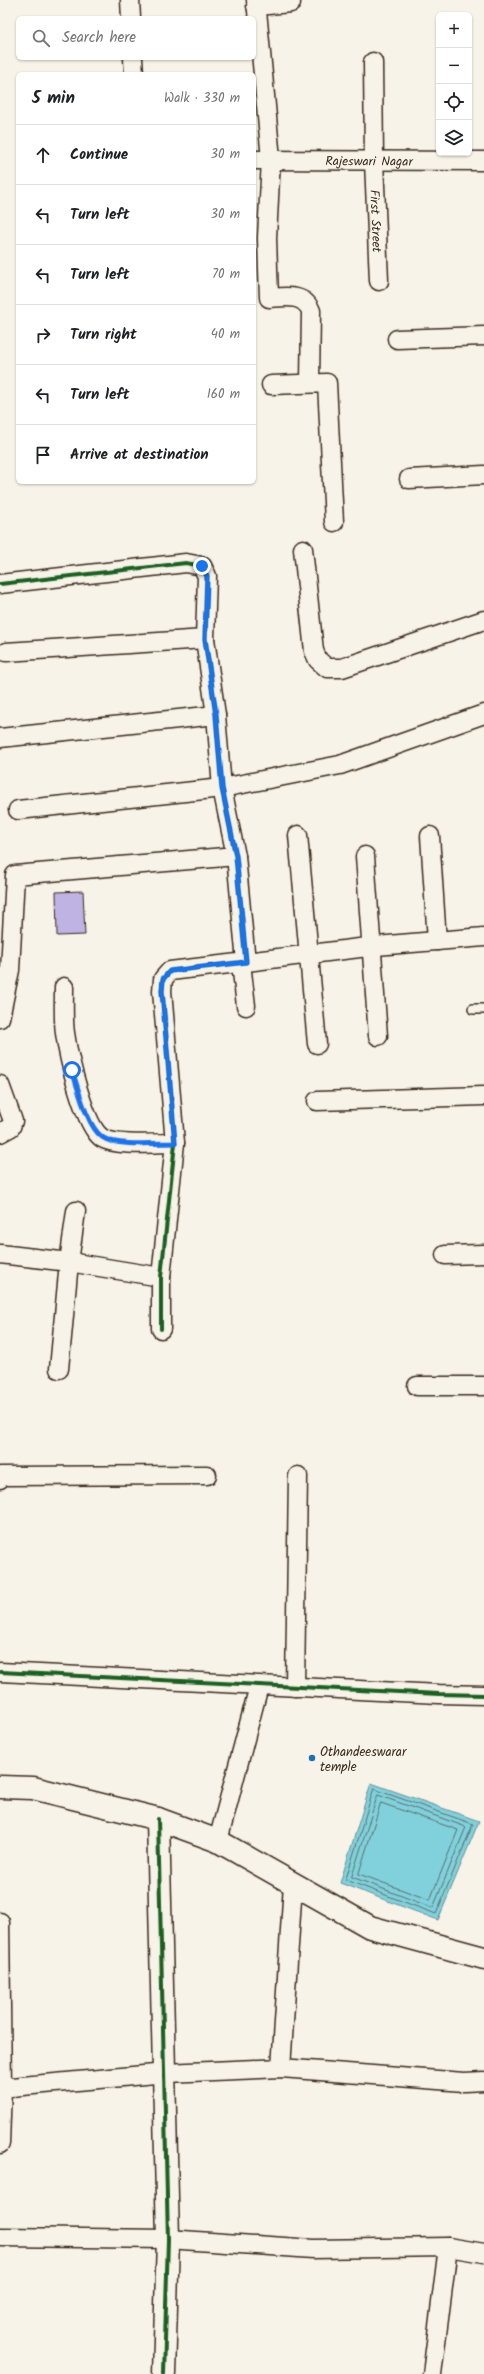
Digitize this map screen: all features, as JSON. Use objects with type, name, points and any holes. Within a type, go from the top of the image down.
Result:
[{"type":"street","points":[[130,0],[131,16]]},
{"type":"street","points":[[291,4],[256,3],[269,298],[301,298],[308,303],[311,311],[310,383]]},
{"type":"street","points":[[133,60],[134,72]]},
{"type":"street","name":"First Street","points":[[374,62],[374,161],[379,281]]},
{"type":"street","name":"Rajeswari Nagar","points":[[263,160],[484,161]]},
{"type":"street","points":[[396,339],[484,336]]},
{"type":"street","points":[[271,385],[327,383],[334,522]]},
{"type":"street","points":[[409,479],[484,475]]},
{"type":"street","points":[[304,549],[314,651],[318,660],[327,668],[342,668],[484,620]]},
{"type":"street","points":[[0,584],[186,563],[202,566],[207,576],[205,639],[216,715],[222,788],[236,856],[246,1006]]},
{"type":"street","points":[[6,652],[205,639]]},
{"type":"street","points":[[18,810],[222,788],[340,765],[484,714]]},
{"type":"street","points":[[0,738],[216,715]]},
{"type":"street","points":[[298,835],[317,1044]]},
{"type":"street","points":[[430,836],[437,941]]},
{"type":"street","points":[[0,1018],[11,962],[7,875],[236,856]]},
{"type":"street","points":[[365,856],[378,1036]]},
{"type":"street","points":[[161,1329],[161,1277],[175,1143],[162,991],[163,979],[170,971],[371,947],[484,937]]},
{"type":"street","points":[[64,987],[65,1032],[72,1070],[83,1104],[95,1130],[102,1138],[113,1141],[175,1143]]},
{"type":"street","points":[[0,1085],[13,1121],[11,1126],[0,1133],[0,1136]]},
{"type":"street","points":[[317,1101],[484,1096]]},
{"type":"street","points":[[60,1369],[69,1262],[76,1211]]},
{"type":"street","points":[[0,1254],[69,1262],[161,1277]]},
{"type":"street","points":[[444,1255],[484,1254]]},
{"type":"street","points":[[417,1386],[484,1386]]},
{"type":"street","points":[[0,1479],[0,1476],[207,1475]]},
{"type":"street","points":[[295,1687],[298,1476]]},
{"type":"street","points":[[0,1672],[259,1686],[484,1695]]},
{"type":"street","points":[[218,1841],[259,1686]]},
{"type":"street","points":[[0,1787],[33,1788],[158,1819],[218,1841],[370,1927],[484,1958]]},
{"type":"street","points":[[158,1819],[166,2073],[168,2239],[164,2374]]},
{"type":"street","points":[[281,2068],[293,1884]]},
{"type":"street","points":[[0,1922],[0,2144]]},
{"type":"street","points":[[1,2088],[166,2073],[281,2068],[464,2082],[484,2081]]},
{"type":"street","points":[[0,2237],[168,2239],[313,2249],[448,2247],[484,2253]]},
{"type":"street","points":[[432,2374],[448,2247]]},
{"type":"lane","points":[[473,1010],[484,1009]]},
{"type":"water","points":[[371,1783],[479,1821],[438,1920],[340,1883]]},
{"type":"building","points":[[83,891],[85,935],[57,936],[56,892]]},
{"type":"cycle path","points":[[0,584],[186,563],[202,566],[207,576],[205,639],[216,715],[222,788],[236,856],[246,962],[170,971],[163,979],[162,991],[175,1143],[161,1277],[161,1329]]},
{"type":"cycle path","points":[[0,1672],[484,1695]]},
{"type":"cycle path","points":[[158,1819],[168,2239],[164,2374]]},
{"type":"place","name":"Othandeeswarar temple","points":[[312,1758]]},
{"type":"route","points":[[72,1070],[83,1104],[95,1130],[102,1138],[113,1141],[134,1143],[175,1143],[162,991],[163,979],[170,971],[246,962],[236,856],[222,788],[216,715],[205,639],[207,576],[202,566]]}]
